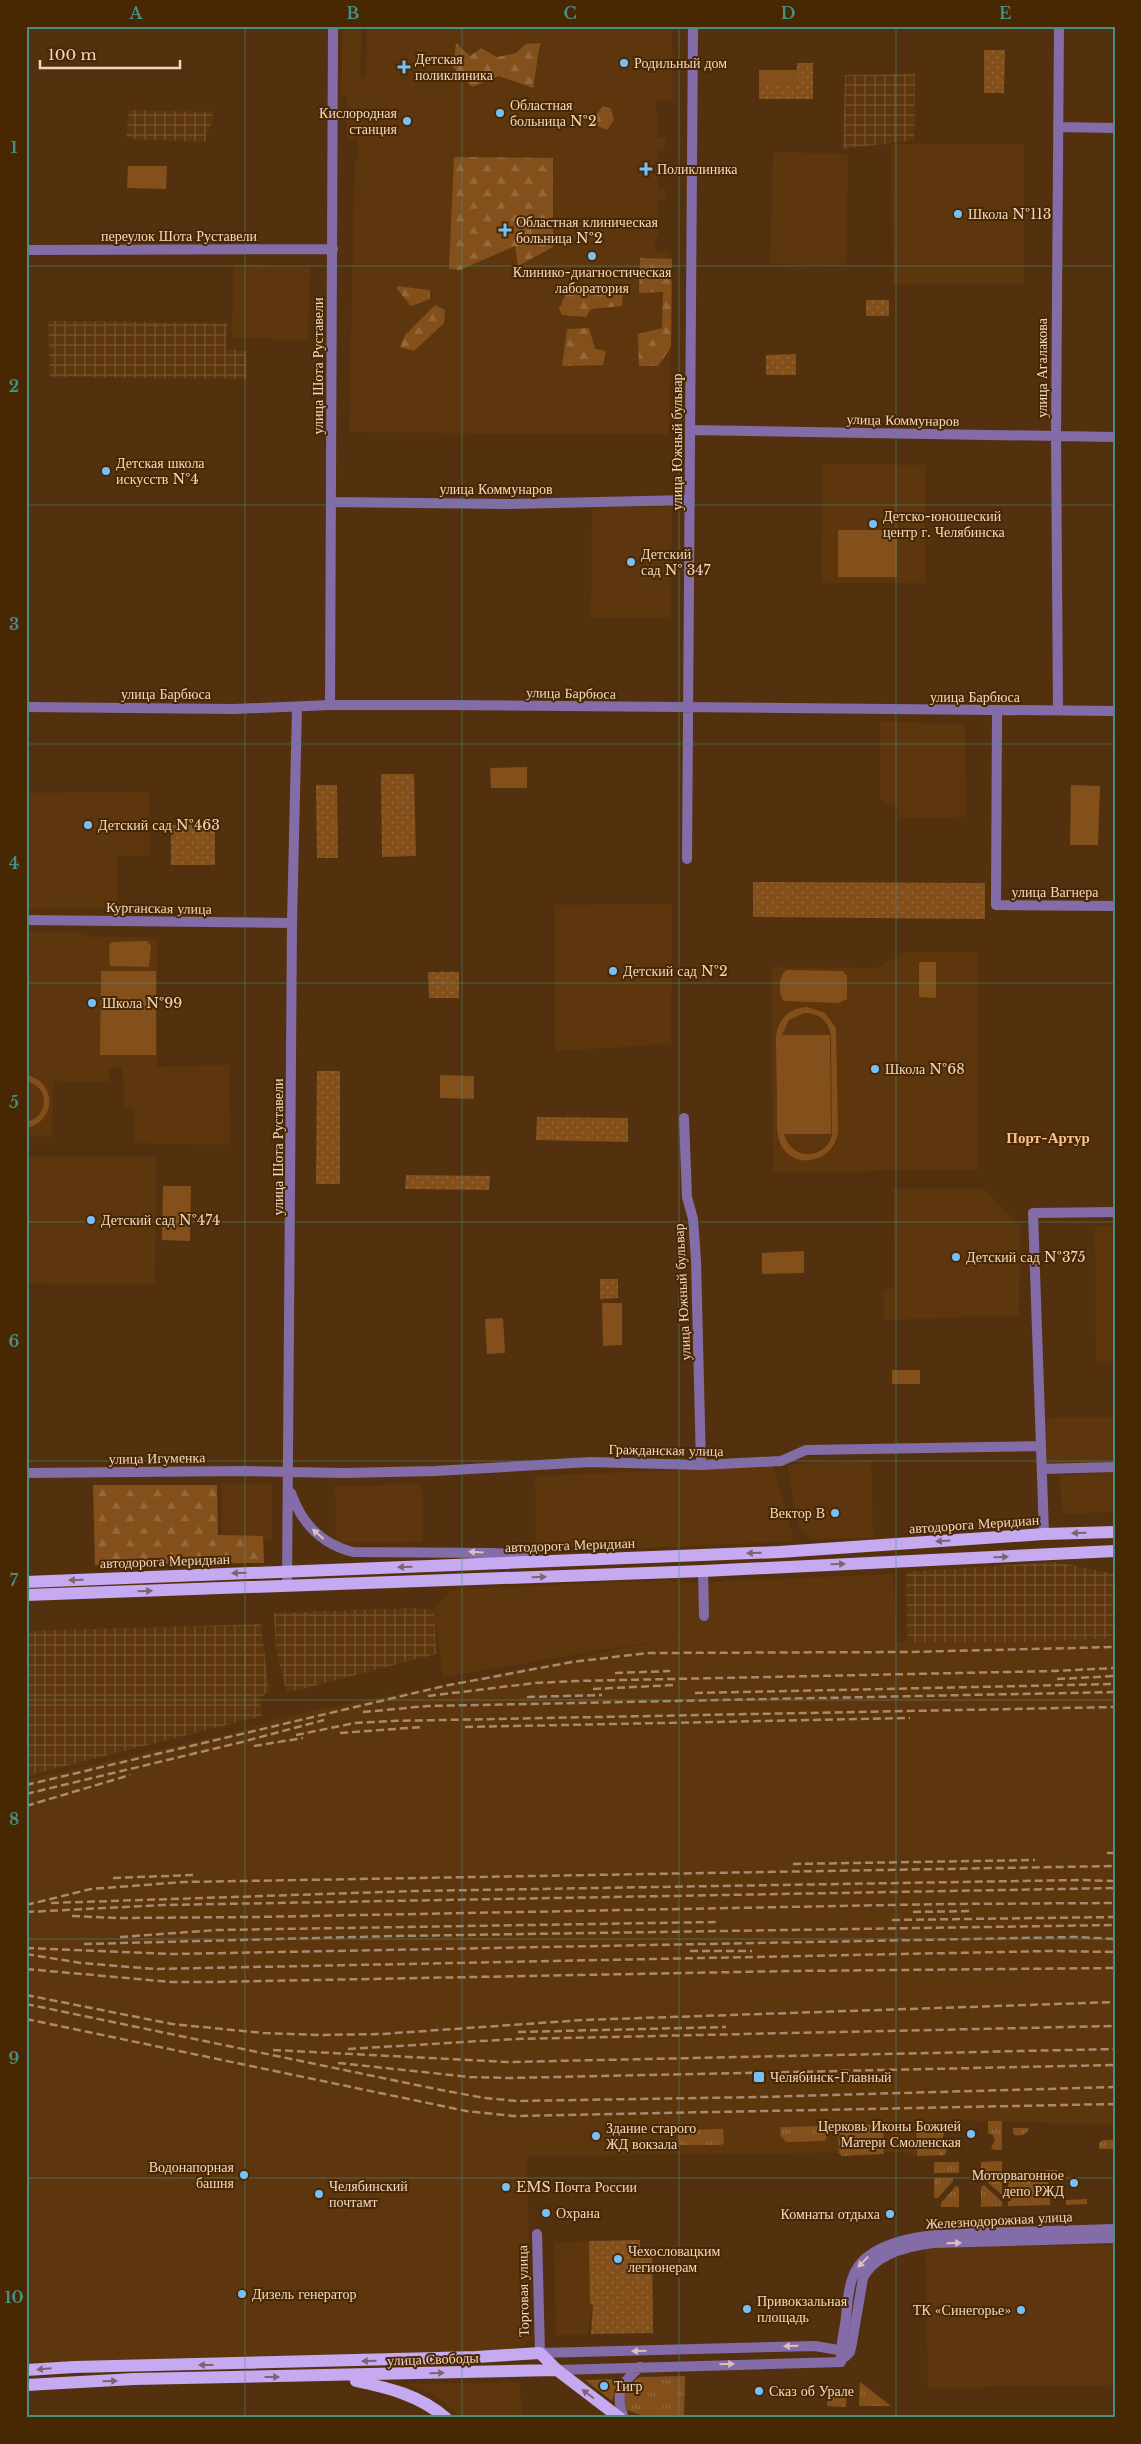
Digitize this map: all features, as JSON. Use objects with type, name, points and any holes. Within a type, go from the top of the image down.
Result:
[{"type":"main road","name":"автодорога Меридиан","points":[[26,1582],[779,1552],[1044,1534],[1115,1532]]},
{"type":"main road","points":[[26,1595],[703,1570],[1115,1551]]},
{"type":"main road","points":[[1053,1554],[1115,1557]]},
{"type":"main road","name":"улица Свободы","points":[[26,2370],[74,2367],[466,2358],[540,2353]]},
{"type":"main road","name":"Торговая улица","points":[[540,2353],[556,2370],[622,2418]]},
{"type":"main road","name":"улица Свободы","points":[[26,2386],[134,2379],[336,2377],[556,2370]]},
{"type":"main road","points":[[336,2377],[404,2392],[430,2405],[446,2418]]},
{"type":"street","name":"улица Шота Руставели","points":[[330,705],[333,26]]},
{"type":"street","name":"улица Южный бульвар","points":[[687,859],[694,26]]},
{"type":"street","name":"улица Агалакова","points":[[1058,710],[1056,437],[1059,26]]},
{"type":"street","points":[[1058,127],[1115,128]]},
{"type":"street","name":"переулок Шота Руставели","points":[[26,250],[333,249]]},
{"type":"street","name":"улица Коммунаров","points":[[690,430],[1115,437]]},
{"type":"street","name":"улица Коммунаров","points":[[331,502],[508,504],[690,500]]},
{"type":"street","name":"улица Барбюса","points":[[26,707],[297,708],[330,705],[997,712],[1115,711]]},
{"type":"street","name":"улица Шота Руставели","points":[[287,1586],[292,923],[297,708]]},
{"type":"street","name":"улица Вагнера","points":[[997,712],[996,905],[1115,906]]},
{"type":"street","name":"Курганская улица","points":[[26,920],[292,923]]},
{"type":"street","name":"улица Южный бульвар","points":[[684,1118],[687,1197],[693,1219],[696,1260],[701,1465]]},
{"type":"street","points":[[1044,1534],[1033,1213],[1115,1212]]},
{"type":"street","name":"Гражданская улица","points":[[289,1473],[435,1471],[590,1462],[668,1466],[701,1465],[780,1461],[806,1450],[1041,1446]]},
{"type":"street","points":[[1042,1469],[1115,1467]]},
{"type":"street","name":"улица Игуменка","points":[[26,1473],[246,1471],[289,1473]]},
{"type":"street","points":[[288,1485],[296,1505],[307,1524],[321,1538],[337,1548],[353,1552],[505,1554],[541,1561]]},
{"type":"street","points":[[703,1570],[704,1616]]},
{"type":"street","name":"Железнодорожная улица","points":[[850,2326],[849,2290],[853,2276],[857,2268],[870,2254],[883,2248],[916,2238],[947,2234],[1115,2229]]},
{"type":"street","name":"Торговая улица","points":[[537,2234],[540,2353]]},
{"type":"street","name":"Железнодорожная улица","points":[[845,2350],[860,2286],[867,2270],[882,2258],[920,2244],[1115,2238]]},
{"type":"street","name":"улица Свободы","points":[[540,2353],[815,2346],[845,2350],[841,2362],[556,2370]]},
{"type":"street","points":[[678,2350],[678,2366]]},
{"type":"street","points":[[622,2418],[618,2397],[622,2386],[640,2367]]},
{"type":"shaded area","name":"Областная клиническая больница №2","points":[[343,26],[362,26],[360,78],[366,77],[367,29],[440,30],[440,26],[672,26],[673,101],[656,101],[656,113],[659,113],[658,138],[666,138],[665,149],[658,150],[658,188],[665,188],[665,199],[658,200],[658,236],[655,237],[655,251],[671,251],[669,435],[349,432],[355,160],[358,159],[358,140],[346,140],[347,96],[341,96]]},
{"type":"shaded area","points":[[915,74],[914,140],[843,149],[845,75]]},
{"type":"shaded area","points":[[129,110],[213,112],[213,121],[206,133],[206,142],[126,139]]},
{"type":"shaded area","name":"Школа №113","points":[[892,144],[1024,144],[1024,284],[893,284]]},
{"type":"shaded area","points":[[773,152],[848,154],[846,266],[770,264]]},
{"type":"shaded area","points":[[234,264],[310,267],[308,340],[232,338]]},
{"type":"shaded area","points":[[48,321],[227,323],[226,349],[246,351],[247,379],[50,377]]},
{"type":"shaded area","name":"Детско-юношеский центр г. Челябинска","points":[[822,464],[925,465],[925,583],[821,583]]},
{"type":"shaded area","name":"Детский сад № 347","points":[[592,507],[672,507],[670,619],[591,618]]},
{"type":"shaded area","points":[[880,721],[965,725],[966,817],[898,818],[898,809],[880,800]]},
{"type":"shaded area","name":"Детский сад №463","points":[[149,792],[150,856],[117,856],[117,908],[26,909],[26,793]]},
{"type":"shaded area","name":"Детский сад №2","points":[[672,904],[671,1044],[555,1051],[555,905]]},
{"type":"shaded area","name":"Школа №99","points":[[26,932],[86,933],[88,937],[146,937],[157,939],[157,1067],[229,1065],[230,1145],[135,1143],[134,1109],[125,1108],[122,1067],[109,1067],[109,1082],[53,1081],[52,1137],[26,1136]]},
{"type":"shaded area","name":"Школа №68","points":[[905,952],[978,952],[977,1170],[773,1172],[772,967],[877,968]]},
{"type":"shaded area","name":"Детский сад №474","points":[[26,1157],[156,1157],[155,1284],[26,1283]]},
{"type":"shaded area","name":"Детский сад №375","points":[[893,1189],[984,1189],[1020,1227],[1019,1315],[884,1320],[883,1291],[894,1287]]},
{"type":"shaded area","points":[[1095,1226],[1115,1226],[1115,1361],[1096,1361]]},
{"type":"shaded area","points":[[1115,1417],[1115,1464],[1047,1465],[1047,1418]]},
{"type":"shaded area","points":[[871,1460],[873,1537],[812,1540],[798,1525],[788,1465]]},
{"type":"shaded area","points":[[773,1466],[794,1541],[536,1553],[535,1476]]},
{"type":"shaded area","points":[[1115,1473],[1115,1511],[1062,1515],[1060,1475]]},
{"type":"shaded area","points":[[222,1483],[272,1484],[272,1541],[221,1540]]},
{"type":"shaded area","points":[[422,1484],[423,1542],[336,1543],[335,1486]]},
{"type":"shaded area","points":[[1055,1562],[1115,1574],[1115,1638],[1034,1642],[907,1642],[906,1572]]},
{"type":"shaded area","points":[[893,1574],[897,1641],[818,1639],[907,1642],[1034,1642],[1115,1638],[1115,2125],[976,2121],[974,2119],[923,2123],[915,2129],[917,2156],[903,2152],[527,2156],[531,2337],[524,2347],[491,2352],[26,2362],[26,1780],[236,1732],[279,1718],[675,1638],[443,1677],[434,1610],[451,1590],[662,1580],[686,1583]]},
{"type":"shaded area","points":[[412,1608],[434,1610],[436,1654],[287,1693],[276,1650],[274,1613]]},
{"type":"shaded area","points":[[261,1624],[269,1691],[260,1698],[262,1716],[26,1776],[26,1631]]},
{"type":"shaded area","points":[[589,2241],[592,2306],[588,2334],[556,2335],[554,2243]]},
{"type":"shaded area","name":"ТК «Синегорье»","points":[[1113,2245],[1115,2385],[928,2388],[925,2247]]},
{"type":"shaded area","points":[[519,2382],[523,2418],[463,2418],[434,2394],[406,2384]]},
{"type":"green space","points":[[525,26],[593,26],[592,29],[527,29]]},
{"type":"green space","points":[[456,43],[470,56],[481,48],[497,57],[516,53],[526,44],[540,43],[533,88],[499,76],[472,87],[453,67]]},
{"type":"green space","points":[[984,50],[1005,50],[1004,93],[984,93]]},
{"type":"green space","points":[[797,63],[813,63],[813,99],[759,99],[759,86],[797,86]]},
{"type":"green space","points":[[759,70],[797,70],[798,86],[759,86]]},
{"type":"green space","points":[[603,106],[611,109],[614,120],[607,130],[595,125],[597,114]]},
{"type":"green space","points":[[454,157],[553,158],[553,247],[518,266],[515,246],[460,270],[449,269]]},
{"type":"green space","points":[[128,166],[167,166],[166,189],[127,188]]},
{"type":"green space","points":[[640,258],[672,259],[671,347],[658,366],[639,366],[638,334],[662,328],[663,292],[639,293]]},
{"type":"green space","points":[[397,286],[430,290],[430,299],[411,306],[397,289]]},
{"type":"green space","points":[[569,287],[623,288],[622,306],[591,309],[586,317],[562,315],[559,309]]},
{"type":"green space","points":[[866,300],[889,300],[889,316],[866,316]]},
{"type":"green space","points":[[435,305],[445,310],[444,323],[414,351],[400,347],[405,335]]},
{"type":"green space","points":[[589,328],[595,349],[606,351],[603,365],[562,366],[567,329]]},
{"type":"green space","points":[[796,354],[796,375],[766,375],[766,355]]},
{"type":"green space","points":[[838,530],[897,530],[897,577],[838,577]]},
{"type":"green space","points":[[527,767],[527,788],[491,788],[490,768]]},
{"type":"green space","points":[[381,774],[414,774],[416,856],[382,857]]},
{"type":"green space","points":[[316,785],[337,785],[338,858],[317,858]]},
{"type":"green space","points":[[1071,785],[1100,786],[1098,845],[1070,845]]},
{"type":"green space","points":[[171,825],[215,825],[215,865],[171,865]]},
{"type":"green space","points":[[753,882],[985,883],[985,919],[753,917]]},
{"type":"green space","points":[[147,941],[151,946],[149,967],[110,966],[109,946],[112,942]]},
{"type":"green space","points":[[919,962],[936,962],[936,998],[919,997]]},
{"type":"green space","points":[[787,970],[843,971],[847,976],[847,999],[839,1003],[784,1001],[780,985],[782,976]]},
{"type":"green space","points":[[101,971],[156,971],[156,1055],[100,1055]]},
{"type":"green space","points":[[428,972],[459,972],[459,998],[429,998]]},
{"type":"green space","points":[[807,1007],[825,1013],[836,1028],[838,1131],[835,1142],[829,1151],[821,1157],[811,1160],[792,1157],[779,1140],[777,1128],[777,1031],[782,1020],[790,1012]],"holes":[[[804,1013],[810,1013],[823,1019],[830,1032],[832,1136],[822,1150],[807,1154],[793,1149],[787,1143],[784,1134],[831,1134],[830,1035],[782,1035],[789,1020]]]},
{"type":"green space","points":[[317,1071],[340,1071],[340,1184],[316,1184]]},
{"type":"green space","points":[[26,1075],[36,1079],[43,1085],[48,1093],[49,1102],[48,1110],[43,1118],[36,1124],[26,1128],[26,1122],[40,1114],[44,1102],[40,1089],[26,1081]]},
{"type":"green space","points":[[440,1075],[474,1076],[474,1099],[440,1098]]},
{"type":"green space","points":[[537,1117],[628,1118],[628,1142],[536,1140]]},
{"type":"green space","points":[[406,1175],[490,1176],[489,1190],[405,1189]]},
{"type":"green space","points":[[163,1186],[191,1186],[190,1241],[162,1240]]},
{"type":"green space","points":[[804,1251],[804,1273],[762,1274],[762,1253]]},
{"type":"green space","points":[[600,1279],[618,1279],[618,1298],[600,1299]]},
{"type":"green space","points":[[602,1303],[622,1303],[622,1345],[603,1346]]},
{"type":"green space","points":[[503,1318],[505,1353],[487,1354],[485,1319]]},
{"type":"green space","points":[[892,1370],[920,1370],[920,1384],[892,1384]]},
{"type":"green space","points":[[93,1485],[217,1485],[218,1535],[263,1536],[264,1563],[95,1565]]},
{"type":"green space","points":[[988,2121],[1002,2121],[1002,2150],[993,2150],[991,2147],[995,2141],[993,2135],[988,2133]]},
{"type":"green space","points":[[938,2122],[944,2134],[941,2141],[947,2149],[945,2155],[917,2156],[916,2126],[923,2123]]},
{"type":"green space","points":[[879,2124],[883,2129],[884,2154],[842,2156],[839,2153],[838,2131],[841,2126]]},
{"type":"green space","points":[[827,2126],[828,2134],[825,2141],[786,2142],[780,2135],[781,2127]]},
{"type":"green space","points":[[1013,2128],[1029,2128],[1019,2136],[1014,2135]]},
{"type":"green space","points":[[723,2129],[724,2143],[721,2145],[679,2145],[678,2132],[682,2130]]},
{"type":"green space","points":[[1103,2140],[1115,2140],[1115,2149],[1099,2149],[1099,2143]]},
{"type":"green space","points":[[1002,2161],[1002,2172],[981,2172],[981,2162]]},
{"type":"green space","points":[[934,2162],[959,2162],[959,2173],[934,2173]]},
{"type":"green space","points":[[1045,2170],[1057,2170],[1057,2181],[1047,2179]]},
{"type":"green space","points":[[1043,2176],[1049,2184],[1050,2205],[1008,2206],[1008,2177]]},
{"type":"green space","points":[[986,2177],[1002,2177],[1002,2195],[986,2181]]},
{"type":"green space","points":[[934,2178],[953,2178],[953,2181],[938,2198],[934,2198]]},
{"type":"green space","points":[[984,2185],[1002,2202],[1002,2206],[981,2207],[981,2187]]},
{"type":"green space","points":[[956,2186],[959,2188],[959,2207],[941,2207],[941,2203]]},
{"type":"green space","points":[[1087,2199],[1087,2204],[1066,2205],[1066,2200]]},
{"type":"green space","points":[[640,2240],[640,2247],[652,2248],[653,2333],[591,2334],[593,2305],[590,2303],[589,2241]]},
{"type":"green space","points":[[685,2376],[684,2416],[646,2417],[627,2410],[624,2400],[626,2392],[639,2377]]},
{"type":"green space","points":[[619,2379],[612,2401],[585,2380]]},
{"type":"green space","points":[[860,2382],[891,2406],[859,2406]]},
{"type":"green space","points":[[828,2387],[847,2387],[846,2407],[827,2406]]},
{"type":"railway","points":[[26,1785],[444,1686],[572,1662],[648,1653],[909,1652],[1115,1647]]},
{"type":"railway","points":[[428,1696],[535,1683],[575,1681],[1054,1671],[1115,1668]]},
{"type":"railway","points":[[615,1673],[670,1671]]},
{"type":"railway","points":[[1057,1679],[1115,1676]]},
{"type":"railway","points":[[695,1693],[1115,1684]]},
{"type":"railway","points":[[593,1689],[675,1685]]},
{"type":"railway","points":[[363,1712],[428,1706],[1115,1692]]},
{"type":"railway","points":[[527,1697],[602,1695]]},
{"type":"railway","points":[[296,1735],[355,1723],[391,1721],[1115,1707]]},
{"type":"railway","points":[[465,1727],[910,1718]]},
{"type":"railway","points":[[26,1794],[242,1742],[324,1720]]},
{"type":"railway","points":[[340,1733],[422,1727]]},
{"type":"railway","points":[[254,1746],[303,1738]]},
{"type":"railway","points":[[26,1806],[130,1775]]},
{"type":"railway","points":[[1107,1853],[1115,1853]]},
{"type":"railway","points":[[793,1864],[1035,1860]]},
{"type":"railway","points":[[26,1905],[91,1889],[184,1882],[1115,1866]]},
{"type":"railway","points":[[113,1878],[193,1875]]},
{"type":"railway","points":[[51,1903],[414,1891],[1115,1881]]},
{"type":"railway","points":[[26,1912],[164,1905],[1115,1888]]},
{"type":"railway","points":[[72,1916],[117,1918],[256,1917],[944,1904],[1115,1903]]},
{"type":"railway","points":[[913,1912],[973,1911]]},
{"type":"railway","points":[[892,1920],[1115,1917]]},
{"type":"railway","points":[[120,1937],[217,1930],[717,1922]]},
{"type":"railway","points":[[84,1944],[395,1936],[1115,1925]]},
{"type":"railway","points":[[26,1948],[172,1954],[1076,1937],[1115,1939]]},
{"type":"railway","points":[[690,1951],[752,1951]]},
{"type":"railway","points":[[26,1954],[81,1963],[155,1969],[1051,1951],[1115,1952]]},
{"type":"railway","points":[[26,1969],[171,1982],[211,1982],[790,1971],[1115,1968]]},
{"type":"railway","points":[[26,1995],[172,2024],[263,2033],[318,2035],[382,2034],[583,2020],[1115,2002]]},
{"type":"railway","points":[[26,2004],[431,2088],[484,2098],[517,2101],[759,2097],[1115,2087]]},
{"type":"railway","points":[[26,2019],[466,2111],[514,2116],[1115,2104]]},
{"type":"railway","points":[[348,2049],[515,2039],[1115,2026]]},
{"type":"railway","points":[[518,2032],[726,2027]]},
{"type":"railway","points":[[273,2050],[508,2062],[1115,2049]]},
{"type":"railway","points":[[338,2063],[470,2077],[509,2078],[1115,2065]]},
{"type":"place","name":"Родильный дом","points":[[624,63]]},
{"type":"place","name":"Детская поликлиника","points":[[404,67]]},
{"type":"place","name":"Областная больница №2","points":[[500,113]]},
{"type":"place","name":"Кислородная станция","points":[[407,121]]},
{"type":"place","name":"Поликлиника","points":[[646,169]]},
{"type":"place","name":"Школа №113","points":[[958,214]]},
{"type":"place","name":"Областная клиническая больница №2","points":[[505,230]]},
{"type":"place","name":"Клинико-диагностическая лаборатория","points":[[592,256]]},
{"type":"place","name":"Детская школа искусств №4","points":[[106,471]]},
{"type":"place","name":"Детско-юношеский центр г. Челябинска","points":[[873,524]]},
{"type":"place","name":"Детский сад № 347","points":[[631,562]]},
{"type":"place","name":"Детский сад №463","points":[[88,825]]},
{"type":"place","name":"Детский сад №2","points":[[613,971]]},
{"type":"place","name":"Школа №99","points":[[92,1003]]},
{"type":"place","name":"Школа №68","points":[[875,1069]]},
{"type":"place","name":"Детский сад №474","points":[[91,1220]]},
{"type":"place","name":"Детский сад №375","points":[[956,1257]]},
{"type":"place","name":"Вектор В","points":[[835,1513]]},
{"type":"place","name":"Челябинск-Главный","points":[[759,2077]]},
{"type":"place","name":"Церковь Иконы Божией Матери Смоленская","points":[[971,2134]]},
{"type":"place","name":"Здание старого ЖД вокзала","points":[[596,2136]]},
{"type":"place","name":"Водонапорная башня","points":[[244,2175]]},
{"type":"place","name":"Моторвагонное депо РЖД","points":[[1074,2183]]},
{"type":"place","name":"EMS Почта России","points":[[506,2187]]},
{"type":"place","name":"Челябинский почтамт","points":[[319,2194]]},
{"type":"place","name":"Охрана","points":[[546,2213]]},
{"type":"place","name":"Комнаты отдыха","points":[[890,2214]]},
{"type":"place","name":"Чехословацким легионерам","points":[[618,2259]]},
{"type":"place","name":"Дизель генератор","points":[[242,2294]]},
{"type":"place","name":"Привокзальная площадь","points":[[747,2309]]},
{"type":"place","name":"ТК «Синегорье»","points":[[1021,2310]]},
{"type":"place","name":"Тигр","points":[[604,2386]]},
{"type":"place","name":"Сказ об Урале","points":[[759,2391]]},
{"type":"district","name":"Порт-Артур","points":[[1048,1137]]}]
